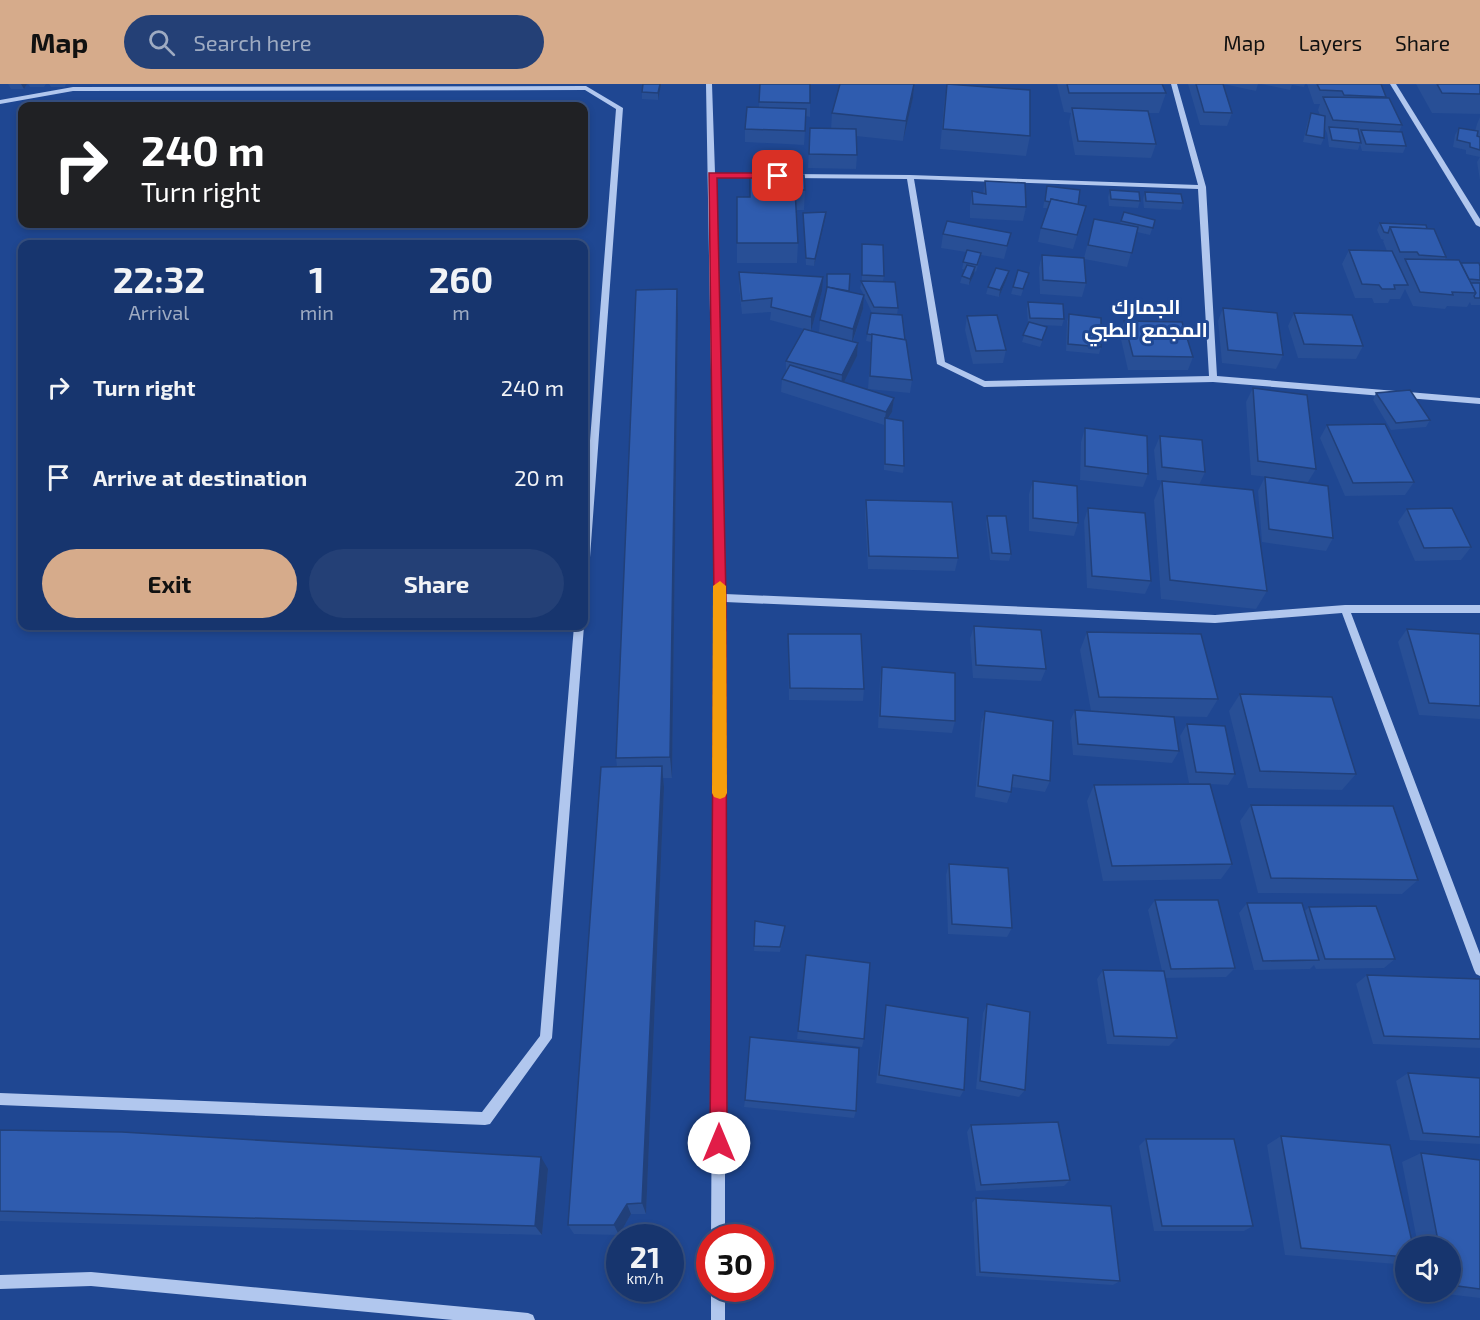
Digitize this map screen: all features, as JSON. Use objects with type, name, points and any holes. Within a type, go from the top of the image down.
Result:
[{"type":"street","points":[[709,84],[720,598],[718,1224]]},
{"type":"street","points":[[1174,84],[1202,187],[1213,379]]},
{"type":"street","points":[[1393,84],[1480,225]]},
{"type":"street","points":[[0,102],[73,89],[586,88],[620,108],[588,520]]},
{"type":"street","points":[[712,175],[910,177],[1202,187]]},
{"type":"street","points":[[910,177],[941,364],[984,384],[1213,379],[1480,401]]},
{"type":"street","points":[[720,598],[1215,619],[1345,609],[1480,609]]},
{"type":"street","points":[[1345,609],[1480,970]]},
{"type":"street","points":[[0,1099],[485,1119],[546,1038],[579,630]]},
{"type":"street","points":[[0,1282],[91,1279],[528,1320]]},
{"type":"street","points":[[718,1302],[718,1320]]},
{"type":"building","points":[[643,84],[660,84],[658,93],[642,92]]},
{"type":"building","points":[[760,84],[810,84],[810,103],[759,102]]},
{"type":"building","points":[[840,84],[914,84],[906,121],[832,113]]},
{"type":"building","points":[[947,84],[1030,90],[1030,136],[943,129]]},
{"type":"building","points":[[1067,84],[1162,84],[1166,93],[1069,93]]},
{"type":"building","points":[[1196,84],[1223,84],[1232,113],[1204,112]]},
{"type":"building","points":[[1317,84],[1381,84],[1386,97],[1344,95],[1342,91],[1320,90]]},
{"type":"building","points":[[1437,84],[1480,84],[1480,94],[1442,93]]},
{"type":"building","points":[[1323,97],[1389,98],[1402,125],[1333,120]]},
{"type":"building","points":[[747,107],[806,109],[805,131],[745,129]]},
{"type":"building","points":[[1072,108],[1148,111],[1156,144],[1078,141]]},
{"type":"building","points":[[1311,113],[1325,116],[1324,138],[1306,135]]},
{"type":"building","points":[[1329,127],[1358,129],[1361,143],[1332,140]]},
{"type":"building","points":[[810,128],[856,129],[857,155],[809,154]]},
{"type":"building","points":[[1459,128],[1478,131],[1480,150],[1470,147],[1470,143],[1457,140]]},
{"type":"building","points":[[1361,130],[1402,132],[1406,146],[1366,144]]},
{"type":"building","points":[[750,175],[804,175],[805,190],[795,190],[798,243],[737,243],[737,197],[750,197]]},
{"type":"building","points":[[985,181],[1025,183],[1026,207],[973,204],[972,191],[986,194]]},
{"type":"building","points":[[1047,186],[1080,190],[1078,205],[1051,199],[1051,202],[1045,201]]},
{"type":"building","points":[[1110,190],[1139,192],[1140,201],[1111,199]]},
{"type":"building","points":[[1145,192],[1181,194],[1183,203],[1146,201]]},
{"type":"building","points":[[1051,199],[1086,206],[1077,235],[1041,228]]},
{"type":"building","points":[[826,212],[815,259],[806,258],[803,213]]},
{"type":"building","points":[[1124,212],[1155,220],[1153,228],[1121,221]]},
{"type":"building","points":[[1094,219],[1138,227],[1132,253],[1088,245]]},
{"type":"building","points":[[947,221],[1011,233],[1007,246],[943,234]]},
{"type":"building","points":[[1380,223],[1426,225],[1427,229],[1390,227],[1388,233],[1384,232]]},
{"type":"building","points":[[1390,227],[1434,229],[1446,257],[1419,255],[1417,252],[1400,252]]},
{"type":"building","points":[[862,244],[883,245],[884,276],[862,275]]},
{"type":"building","points":[[967,250],[981,253],[977,265],[963,262]]},
{"type":"building","points":[[1349,250],[1392,251],[1408,285],[1394,285],[1395,289],[1382,289],[1379,285],[1362,284]]},
{"type":"building","points":[[1042,255],[1084,258],[1086,283],[1043,280]]},
{"type":"building","points":[[1405,259],[1459,260],[1476,293],[1452,292],[1453,295],[1420,292]]},
{"type":"building","points":[[1461,263],[1479,263],[1480,280],[1469,279]]},
{"type":"building","points":[[967,265],[975,267],[970,279],[962,276]]},
{"type":"building","points":[[996,268],[1009,271],[1000,290],[988,287]]},
{"type":"building","points":[[1018,270],[1029,273],[1023,289],[1013,287]]},
{"type":"building","points":[[739,272],[823,277],[811,317],[771,307],[772,298],[742,301]]},
{"type":"building","points":[[827,274],[850,274],[849,291],[827,287]]},
{"type":"building","points":[[861,281],[895,282],[898,308],[874,307]]},
{"type":"building","points":[[1471,283],[1480,283],[1480,298],[1475,298],[1476,293]]},
{"type":"building","points":[[827,287],[864,295],[853,329],[820,320]]},
{"type":"building","points":[[677,289],[670,757],[616,758],[636,290]]},
{"type":"building","points":[[1028,302],[1063,304],[1064,319],[1030,318]]},
{"type":"building","points":[[1223,308],[1277,313],[1283,355],[1228,350]]},
{"type":"building","points":[[871,313],[902,315],[905,340],[867,334]]},
{"type":"building","points":[[1294,313],[1352,315],[1363,346],[1304,344]]},
{"type":"building","points":[[1069,314],[1101,318],[1101,347],[1068,344]]},
{"type":"building","points":[[997,315],[1006,350],[976,351],[967,316]]},
{"type":"building","points":[[1124,321],[1182,322],[1193,357],[1133,356]]},
{"type":"building","points":[[1029,322],[1047,327],[1042,340],[1023,335]]},
{"type":"building","points":[[804,329],[858,343],[842,375],[786,361]]},
{"type":"building","points":[[872,334],[906,340],[912,380],[870,376]]},
{"type":"building","points":[[790,365],[894,398],[886,412],[782,379]]},
{"type":"building","points":[[1253,388],[1307,395],[1316,469],[1258,461]]},
{"type":"building","points":[[1410,390],[1430,420],[1396,423],[1376,393]]},
{"type":"building","points":[[885,418],[903,421],[904,466],[885,464]]},
{"type":"building","points":[[1385,424],[1414,482],[1353,483],[1327,425]]},
{"type":"building","points":[[1085,428],[1147,436],[1148,474],[1085,466]]},
{"type":"building","points":[[1160,436],[1202,440],[1205,472],[1162,467]]},
{"type":"building","points":[[1265,477],[1328,486],[1333,538],[1269,529]]},
{"type":"building","points":[[1033,481],[1077,486],[1078,523],[1033,518]]},
{"type":"building","points":[[1162,481],[1253,490],[1267,591],[1170,580]]},
{"type":"building","points":[[866,500],[952,502],[958,558],[869,556]]},
{"type":"building","points":[[1088,508],[1145,513],[1151,581],[1092,576]]},
{"type":"building","points":[[1452,508],[1471,547],[1424,548],[1407,509]]},
{"type":"building","points":[[987,516],[1006,516],[1011,554],[992,553]]},
{"type":"building","points":[[974,626],[1041,630],[1046,669],[976,665]]},
{"type":"building","points":[[1407,629],[1480,634],[1480,706],[1429,703]]},
{"type":"building","points":[[1087,632],[1201,634],[1218,699],[1099,697]]},
{"type":"building","points":[[788,634],[861,634],[864,689],[790,688]]},
{"type":"building","points":[[882,667],[955,673],[955,721],[880,716]]},
{"type":"building","points":[[1240,694],[1332,697],[1356,774],[1260,771]]},
{"type":"building","points":[[1075,710],[1174,717],[1179,751],[1078,744]]},
{"type":"building","points":[[985,711],[1053,721],[1050,781],[1013,775],[1011,792],[978,786]]},
{"type":"building","points":[[1187,724],[1225,726],[1235,774],[1196,772]]},
{"type":"building","points":[[662,766],[642,1203],[627,1204],[615,1224],[568,1225],[601,767]]},
{"type":"building","points":[[1210,784],[1232,864],[1112,866],[1094,785]]},
{"type":"building","points":[[1251,805],[1393,806],[1418,880],[1271,878]]},
{"type":"building","points":[[949,864],[1008,868],[1012,928],[952,924]]},
{"type":"building","points":[[1155,900],[1218,900],[1235,968],[1171,969]]},
{"type":"building","points":[[1247,903],[1302,903],[1319,960],[1263,961]]},
{"type":"building","points":[[1376,906],[1395,959],[1325,959],[1309,907]]},
{"type":"building","points":[[755,921],[785,926],[780,947],[754,946]]},
{"type":"building","points":[[806,955],[870,963],[864,1039],[798,1031]]},
{"type":"building","points":[[1103,970],[1164,971],[1177,1038],[1114,1036]]},
{"type":"building","points":[[1367,975],[1480,979],[1480,1039],[1384,1036]]},
{"type":"building","points":[[987,1004],[1030,1012],[1025,1090],[980,1081]]},
{"type":"building","points":[[886,1005],[968,1018],[964,1090],[879,1075]]},
{"type":"building","points":[[750,1037],[859,1048],[856,1111],[745,1100]]},
{"type":"building","points":[[1408,1073],[1480,1078],[1480,1137],[1423,1133]]},
{"type":"building","points":[[1058,1122],[1070,1180],[981,1185],[971,1125]]},
{"type":"building","points":[[0,1130],[122,1132],[541,1157],[535,1226],[0,1211]]},
{"type":"building","points":[[1281,1136],[1390,1145],[1411,1236],[1395,1236],[1395,1256],[1301,1248]]},
{"type":"building","points":[[1146,1139],[1234,1139],[1253,1226],[1162,1226]]},
{"type":"building","points":[[1421,1153],[1480,1160],[1480,1289],[1461,1286],[1461,1236],[1437,1236]]},
{"type":"building","points":[[976,1198],[1111,1206],[1120,1281],[980,1272]]},
{"type":"slow traffic","points":[[720,586],[720,793]]},
{"type":"district","name":"الجمارك المجمع الطبي","points":[[1146,318]]},
{"type":"route","points":[[719,1143],[720,598],[712,175],[778,176]]}]
